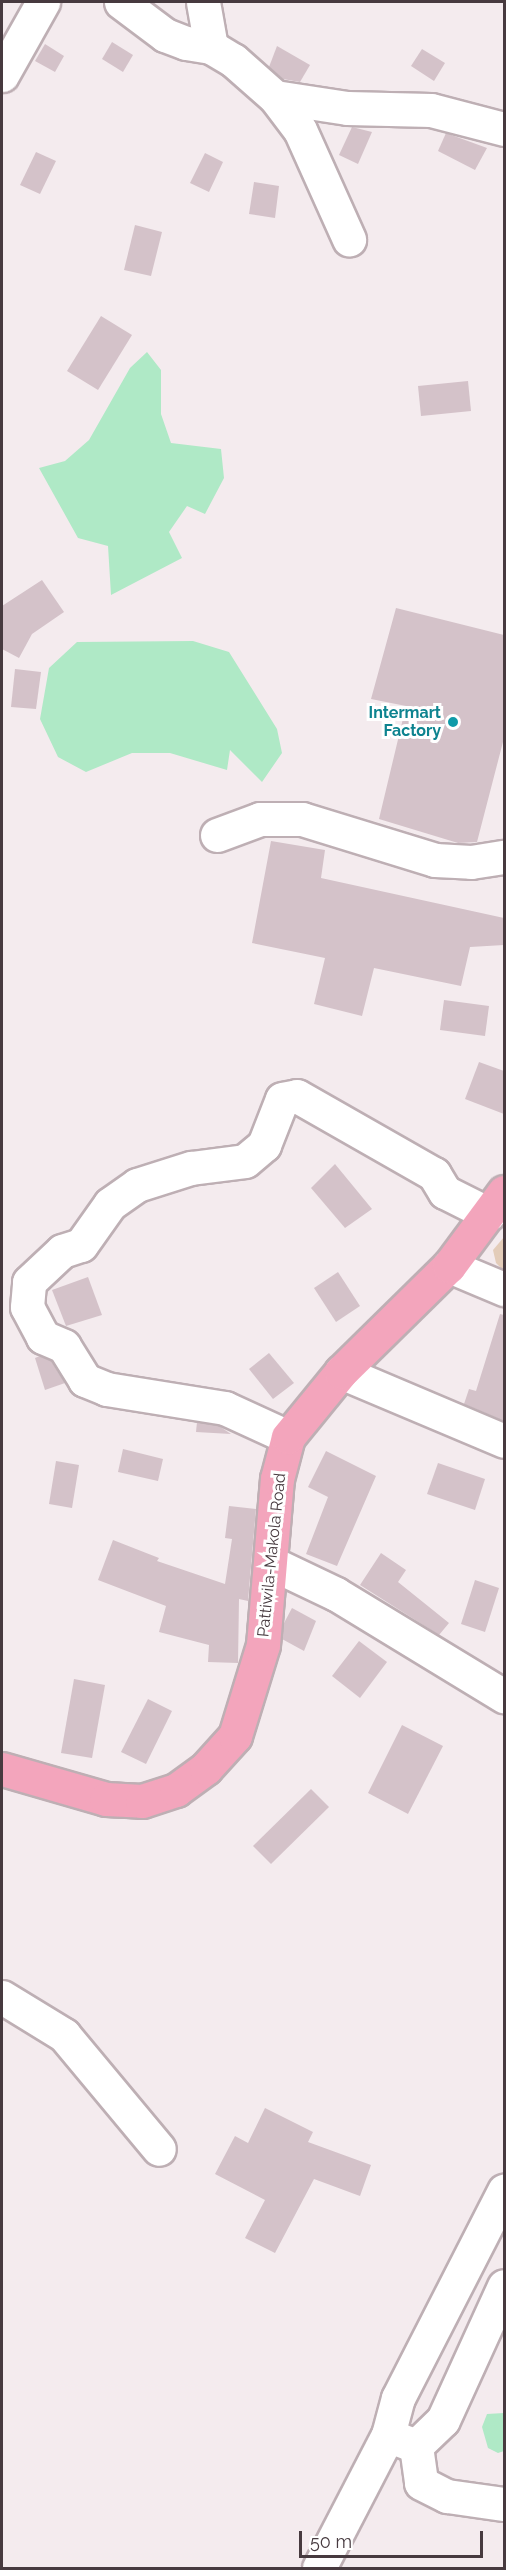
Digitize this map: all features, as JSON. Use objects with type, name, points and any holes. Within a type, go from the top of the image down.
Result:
[{"type":"main road","name":"Pattiwila-Makola Road","points":[[2,1770],[106,1799],[142,1801],[176,1790],[206,1768],[234,1736],[249,1697],[263,1645],[277,1479],[288,1437],[341,1372],[449,1266],[497,1203]]},
{"type":"street","points":[[2,75],[42,2]]},
{"type":"street","points":[[120,2],[165,35],[186,43],[211,46],[275,97],[300,130],[349,239]]},
{"type":"street","points":[[203,2],[211,46]]},
{"type":"street","points":[[275,97],[347,108],[431,111],[504,129]]},
{"type":"street","points":[[217,835],[260,819],[302,819],[435,860],[471,862],[504,857]]},
{"type":"street","points":[[288,1437],[225,1408],[107,1389],[85,1380],[64,1346],[43,1336],[27,1306],[29,1282],[62,1251],[81,1245],[111,1204],[137,1185],[191,1168],[245,1161],[264,1144],[282,1099],[297,1096],[434,1174],[445,1192],[497,1203]]},
{"type":"street","points":[[449,1266],[504,1289]]},
{"type":"street","points":[[341,1372],[504,1441]]},
{"type":"street","points":[[271,1563],[336,1594],[504,1696]]},
{"type":"street","points":[[2,1997],[64,2035],[159,2149]]},
{"type":"street","points":[[504,2191],[398,2398],[402,2440],[421,2483],[447,2496],[504,2504]]},
{"type":"street","points":[[319,2568],[402,2440],[443,2420],[504,2286]]},
{"type":"shaded area","points":[[147,352],[161,370],[161,414],[171,443],[221,449],[224,478],[205,514],[187,506],[169,532],[182,558],[111,595],[108,546],[78,538],[39,468],[65,461],[89,440],[130,368]]},
{"type":"shaded area","points":[[193,641],[229,652],[277,729],[282,753],[262,782],[230,750],[227,770],[170,753],[132,753],[86,772],[58,757],[40,719],[49,668],[77,642]]},
{"type":"shaded area","points":[[504,1237],[504,1271],[496,1263],[493,1250]]},
{"type":"shaded area","points":[[504,2413],[504,2451],[498,2453],[488,2448],[482,2427],[487,2414]]},
{"type":"building","points":[[112,42],[133,55],[123,72],[102,59]]},
{"type":"building","points":[[45,44],[64,56],[55,72],[35,61]]},
{"type":"building","points":[[277,46],[310,65],[300,82],[283,79],[269,67]]},
{"type":"building","points":[[422,49],[445,63],[434,81],[411,66]]},
{"type":"building","points":[[352,127],[372,132],[358,164],[339,155]]},
{"type":"building","points":[[446,133],[487,148],[475,170],[438,151]]},
{"type":"building","points":[[36,152],[56,161],[40,194],[20,185]]},
{"type":"building","points":[[205,153],[223,162],[209,192],[190,183]]},
{"type":"building","points":[[254,182],[279,186],[275,218],[249,214]]},
{"type":"building","points":[[135,225],[162,232],[151,276],[124,270]]},
{"type":"building","points":[[101,316],[132,335],[98,390],[67,371]]},
{"type":"building","points":[[468,381],[471,411],[421,416],[418,386]]},
{"type":"building","points":[[42,580],[64,612],[32,634],[19,658],[2,649],[2,606]]},
{"type":"building","name":"Intermart Factory","points":[[396,608],[504,635],[504,738],[477,842],[458,843],[379,819],[406,706],[371,699]]},
{"type":"building","points":[[15,669],[41,672],[36,709],[11,707]]},
{"type":"building","points":[[271,841],[325,850],[321,878],[504,918],[504,945],[470,947],[461,986],[374,968],[362,1016],[314,1004],[325,958],[252,943]]},
{"type":"building","points":[[444,1000],[489,1006],[485,1036],[440,1030]]},
{"type":"building","points":[[479,1062],[504,1071],[504,1114],[465,1099]]},
{"type":"building","points":[[335,1164],[372,1209],[345,1228],[311,1188]]},
{"type":"building","points":[[338,1272],[360,1306],[336,1322],[314,1288]]},
{"type":"building","points":[[88,1277],[102,1315],[66,1326],[52,1290]]},
{"type":"building","points":[[500,1314],[504,1315],[504,1421],[464,1404],[469,1389],[476,1391]]},
{"type":"building","points":[[269,1353],[294,1383],[273,1399],[249,1369]]},
{"type":"building","points":[[40,1356],[51,1361],[65,1383],[45,1390],[35,1358]]},
{"type":"building","points":[[197,1422],[219,1426],[231,1434],[196,1432]]},
{"type":"building","points":[[123,1449],[163,1459],[158,1481],[118,1472]]},
{"type":"building","points":[[326,1451],[376,1476],[337,1566],[306,1554],[328,1497],[308,1487]]},
{"type":"building","points":[[56,1461],[79,1465],[72,1508],[49,1504]]},
{"type":"building","points":[[438,1463],[485,1479],[475,1510],[427,1494]]},
{"type":"building","points":[[229,1506],[256,1509],[248,1601],[239,1599],[238,1663],[208,1662],[209,1645],[159,1632],[166,1606],[98,1580],[113,1540],[159,1558],[157,1561],[225,1584],[232,1539],[225,1538]]},
{"type":"building","points":[[381,1553],[406,1570],[398,1582],[449,1623],[439,1635],[360,1585]]},
{"type":"building","points":[[475,1580],[499,1588],[485,1632],[461,1624]]},
{"type":"building","points":[[292,1608],[316,1621],[304,1651],[282,1639],[284,1623]]},
{"type":"building","points":[[359,1641],[387,1662],[360,1698],[332,1676]]},
{"type":"building","points":[[74,1679],[105,1685],[92,1758],[61,1753]]},
{"type":"building","points":[[148,1699],[172,1711],[146,1764],[121,1752]]},
{"type":"building","points":[[402,1725],[443,1746],[408,1814],[368,1793]]},
{"type":"building","points":[[311,1789],[329,1807],[271,1864],[253,1846]]},
{"type":"building","points":[[265,2108],[313,2132],[308,2142],[371,2165],[360,2196],[314,2179],[275,2253],[245,2238],[265,2200],[215,2174],[235,2136],[248,2143]]},
{"type":"place","name":"Intermart Factory","points":[[453,722]]}]
